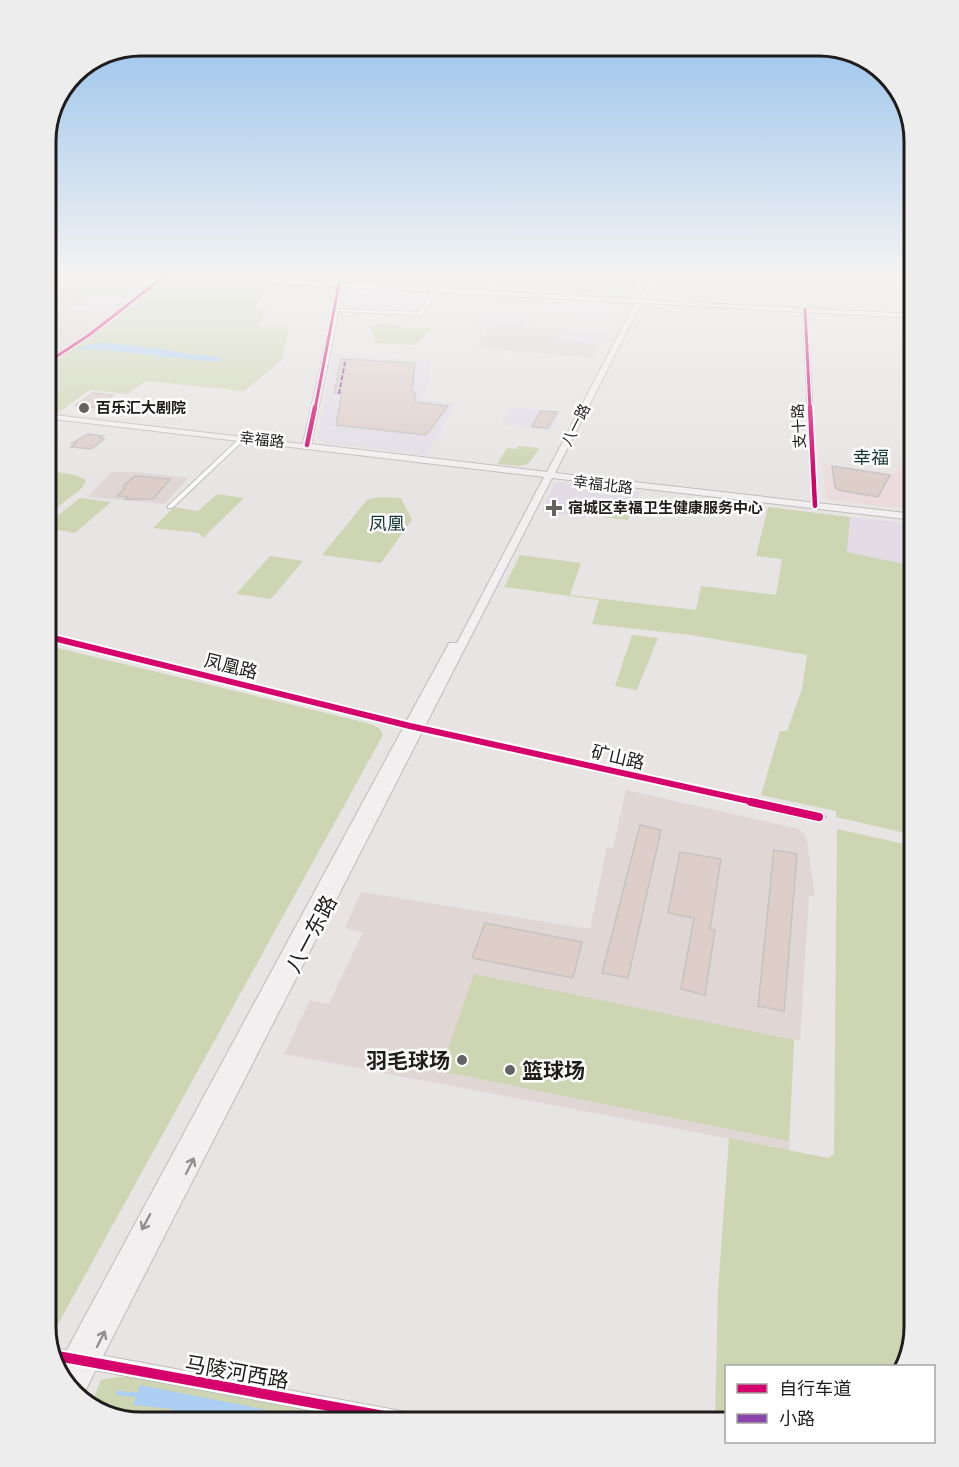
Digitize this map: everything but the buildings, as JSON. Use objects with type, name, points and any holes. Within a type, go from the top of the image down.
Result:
[{"type":"main road","points":[[307,445],[328,344]]},
{"type":"main road","name":"八一路","points":[[546,476],[614,344]]},
{"type":"main road","name":"幸福路","points":[[56,418],[546,476]]},
{"type":"main road","name":"幸福路","points":[[56,423],[307,445],[546,476]]},
{"type":"main road","name":"幸福北路","points":[[546,476],[904,518]]},
{"type":"main road","name":"幸福北路","points":[[546,476],[904,518]]},
{"type":"main road","name":"八一东路","points":[[76,1382],[81,1360],[546,476]]},
{"type":"main road","name":"凤凰路","points":[[56,639],[415,727]]},
{"type":"main road","name":"矿山路","points":[[415,727],[819,817]]},
{"type":"main road","name":"八一东路","points":[[69,1372],[81,1360]]},
{"type":"street","points":[[56,357],[75,344]]},
{"type":"street","name":"支十路","points":[[807,344],[815,506]]},
{"type":"street","points":[[170,507],[241,440]]},
{"type":"street","name":"马陵河西路","points":[[61,1357],[359,1411]]},
{"type":"shaded area","points":[[56,344],[69,344],[56,353]]},
{"type":"shaded area","points":[[477,344],[600,344],[592,358],[475,347]]},
{"type":"shaded area","points":[[332,354],[430,360],[429,383],[422,399],[455,404],[451,410],[453,411],[441,427],[444,428],[424,455],[326,443],[318,439]]},
{"type":"shaded area","points":[[513,407],[561,412],[551,430],[501,424]]},
{"type":"shaded area","points":[[904,457],[904,509],[826,499],[823,464],[894,474]]},
{"type":"shaded area","points":[[111,472],[138,472],[188,478],[165,504],[88,497]]},
{"type":"shaded area","points":[[555,483],[640,492],[635,504],[608,501],[592,503],[585,518],[541,512]]},
{"type":"shaded area","points":[[850,517],[904,523],[904,564],[847,552]]},
{"type":"shaded area","points":[[626,790],[799,829],[806,835],[815,896],[809,896],[800,1040],[794,1040],[789,1150],[284,1054],[310,1000],[329,1004],[363,932],[345,928],[361,892],[590,929],[607,847],[613,848]]},
{"type":"green space","points":[[79,344],[285,344],[281,361],[244,391],[146,381],[128,394],[90,390],[56,414],[56,359]]},
{"type":"green space","points":[[518,446],[540,448],[528,464],[519,466],[497,464],[507,448],[516,449]]},
{"type":"green space","points":[[56,472],[76,475],[86,480],[82,488],[56,509]]},
{"type":"green space","points":[[217,494],[244,498],[203,538],[199,533],[153,528],[174,507],[198,511]]},
{"type":"green space","points":[[378,497],[401,498],[412,520],[381,563],[322,555],[367,500]]},
{"type":"green space","points":[[80,498],[111,502],[75,533],[59,530],[56,533],[56,517]]},
{"type":"green space","points":[[608,501],[635,504],[628,520],[586,515],[592,503]]},
{"type":"green space","points":[[768,507],[850,517],[847,552],[904,564],[904,833],[836,817],[836,811],[761,795],[780,731],[787,731],[802,689],[807,655],[691,635],[592,624],[599,600],[504,587],[520,555],[581,563],[570,595],[696,610],[701,586],[776,595],[782,559],[756,556]]},
{"type":"green space","points":[[270,556],[303,561],[271,599],[236,594]]},
{"type":"green space","points":[[632,635],[658,638],[637,690],[615,686]]},
{"type":"green space","points":[[56,648],[367,723],[379,728],[383,735],[55,1329]]},
{"type":"green space","points":[[837,829],[904,844],[904,1327],[902,1343],[894,1365],[725,1365],[725,1412],[715,1412],[718,1291],[729,1138],[828,1158],[834,1154]]},
{"type":"green space","points":[[474,974],[794,1040],[789,1141],[440,1071]]},
{"type":"green space","points":[[137,1377],[323,1411],[124,1410],[94,1398],[101,1380]]},
{"type":"water","points":[[87,344],[124,344],[223,359],[204,361],[107,350],[75,350]]},
{"type":"water","points":[[140,1385],[273,1411],[172,1411],[173,1409],[133,1405]]},
{"type":"waterway","points":[[157,360],[162,356]]},
{"type":"waterway","points":[[118,1393],[138,1395]]},
{"type":"marked path","points":[[339,394],[345,362]]},
{"type":"cycle path","points":[[56,357],[75,344]]},
{"type":"cycle path","points":[[307,445],[329,344]]},
{"type":"cycle path","points":[[807,344],[815,506]]},
{"type":"cycle path","points":[[56,639],[410,726],[819,817]]},
{"type":"cycle path","points":[[61,1357],[359,1411]]},
{"type":"place","name":"百乐汇大剧院","points":[[84,408]]},
{"type":"place","name":"宿城区幸福卫生健康服务中心","points":[[554,508]]},
{"type":"place","name":"羽毛球场","points":[[462,1060]]},
{"type":"place","name":"篮球场","points":[[510,1070]]},
{"type":"district","name":"幸福","points":[[871,457]]},
{"type":"district","name":"凤凰","points":[[387,523]]}]
